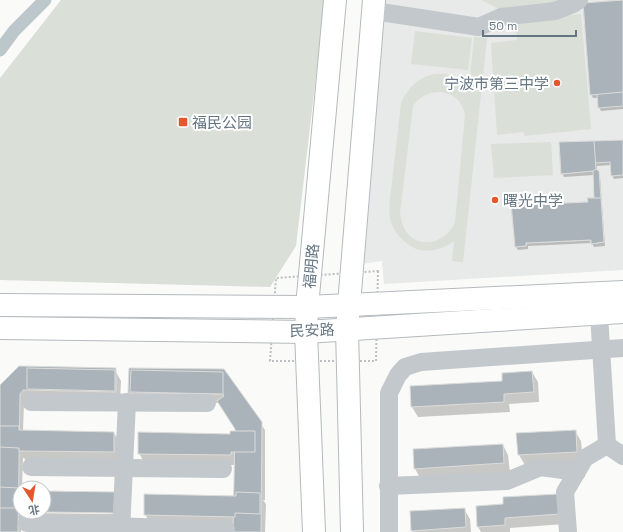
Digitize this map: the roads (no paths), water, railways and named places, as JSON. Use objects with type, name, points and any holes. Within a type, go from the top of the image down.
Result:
[{"type":"main road","name":"福明路","points":[[314,532],[306,332],[307,306],[335,0]]},
{"type":"main road","points":[[352,532],[347,329],[374,5]]},
{"type":"main road","name":"民安路","points":[[0,305],[349,306],[623,292]]},
{"type":"main road","name":"民安路","points":[[0,328],[306,332],[623,312]]},
{"type":"lane","points":[[374,5],[479,27],[501,17],[555,11],[579,0]]},
{"type":"lane","points":[[598,314],[607,445]]},
{"type":"lane","points":[[390,532],[388,486],[389,393],[398,375],[405,367],[421,362],[623,348]]},
{"type":"lane","points":[[31,402],[207,403]]},
{"type":"lane","points":[[121,529],[127,402]]},
{"type":"lane","points":[[607,445],[623,456]]},
{"type":"lane","points":[[564,531],[565,492],[585,458],[607,445]]},
{"type":"lane","points":[[31,467],[223,469]]},
{"type":"lane","points":[[388,486],[507,481],[541,468],[577,472]]},
{"type":"lane","points":[[27,523],[121,529],[226,530]]},
{"type":"waterway","points":[[0,50],[14,31],[45,0]]},
{"type":"place","name":"宁波市第三中学","points":[[557,83]]},
{"type":"place","name":"福民公园","points":[[183,122]]},
{"type":"place","name":"曙光中学","points":[[495,200]]}]
